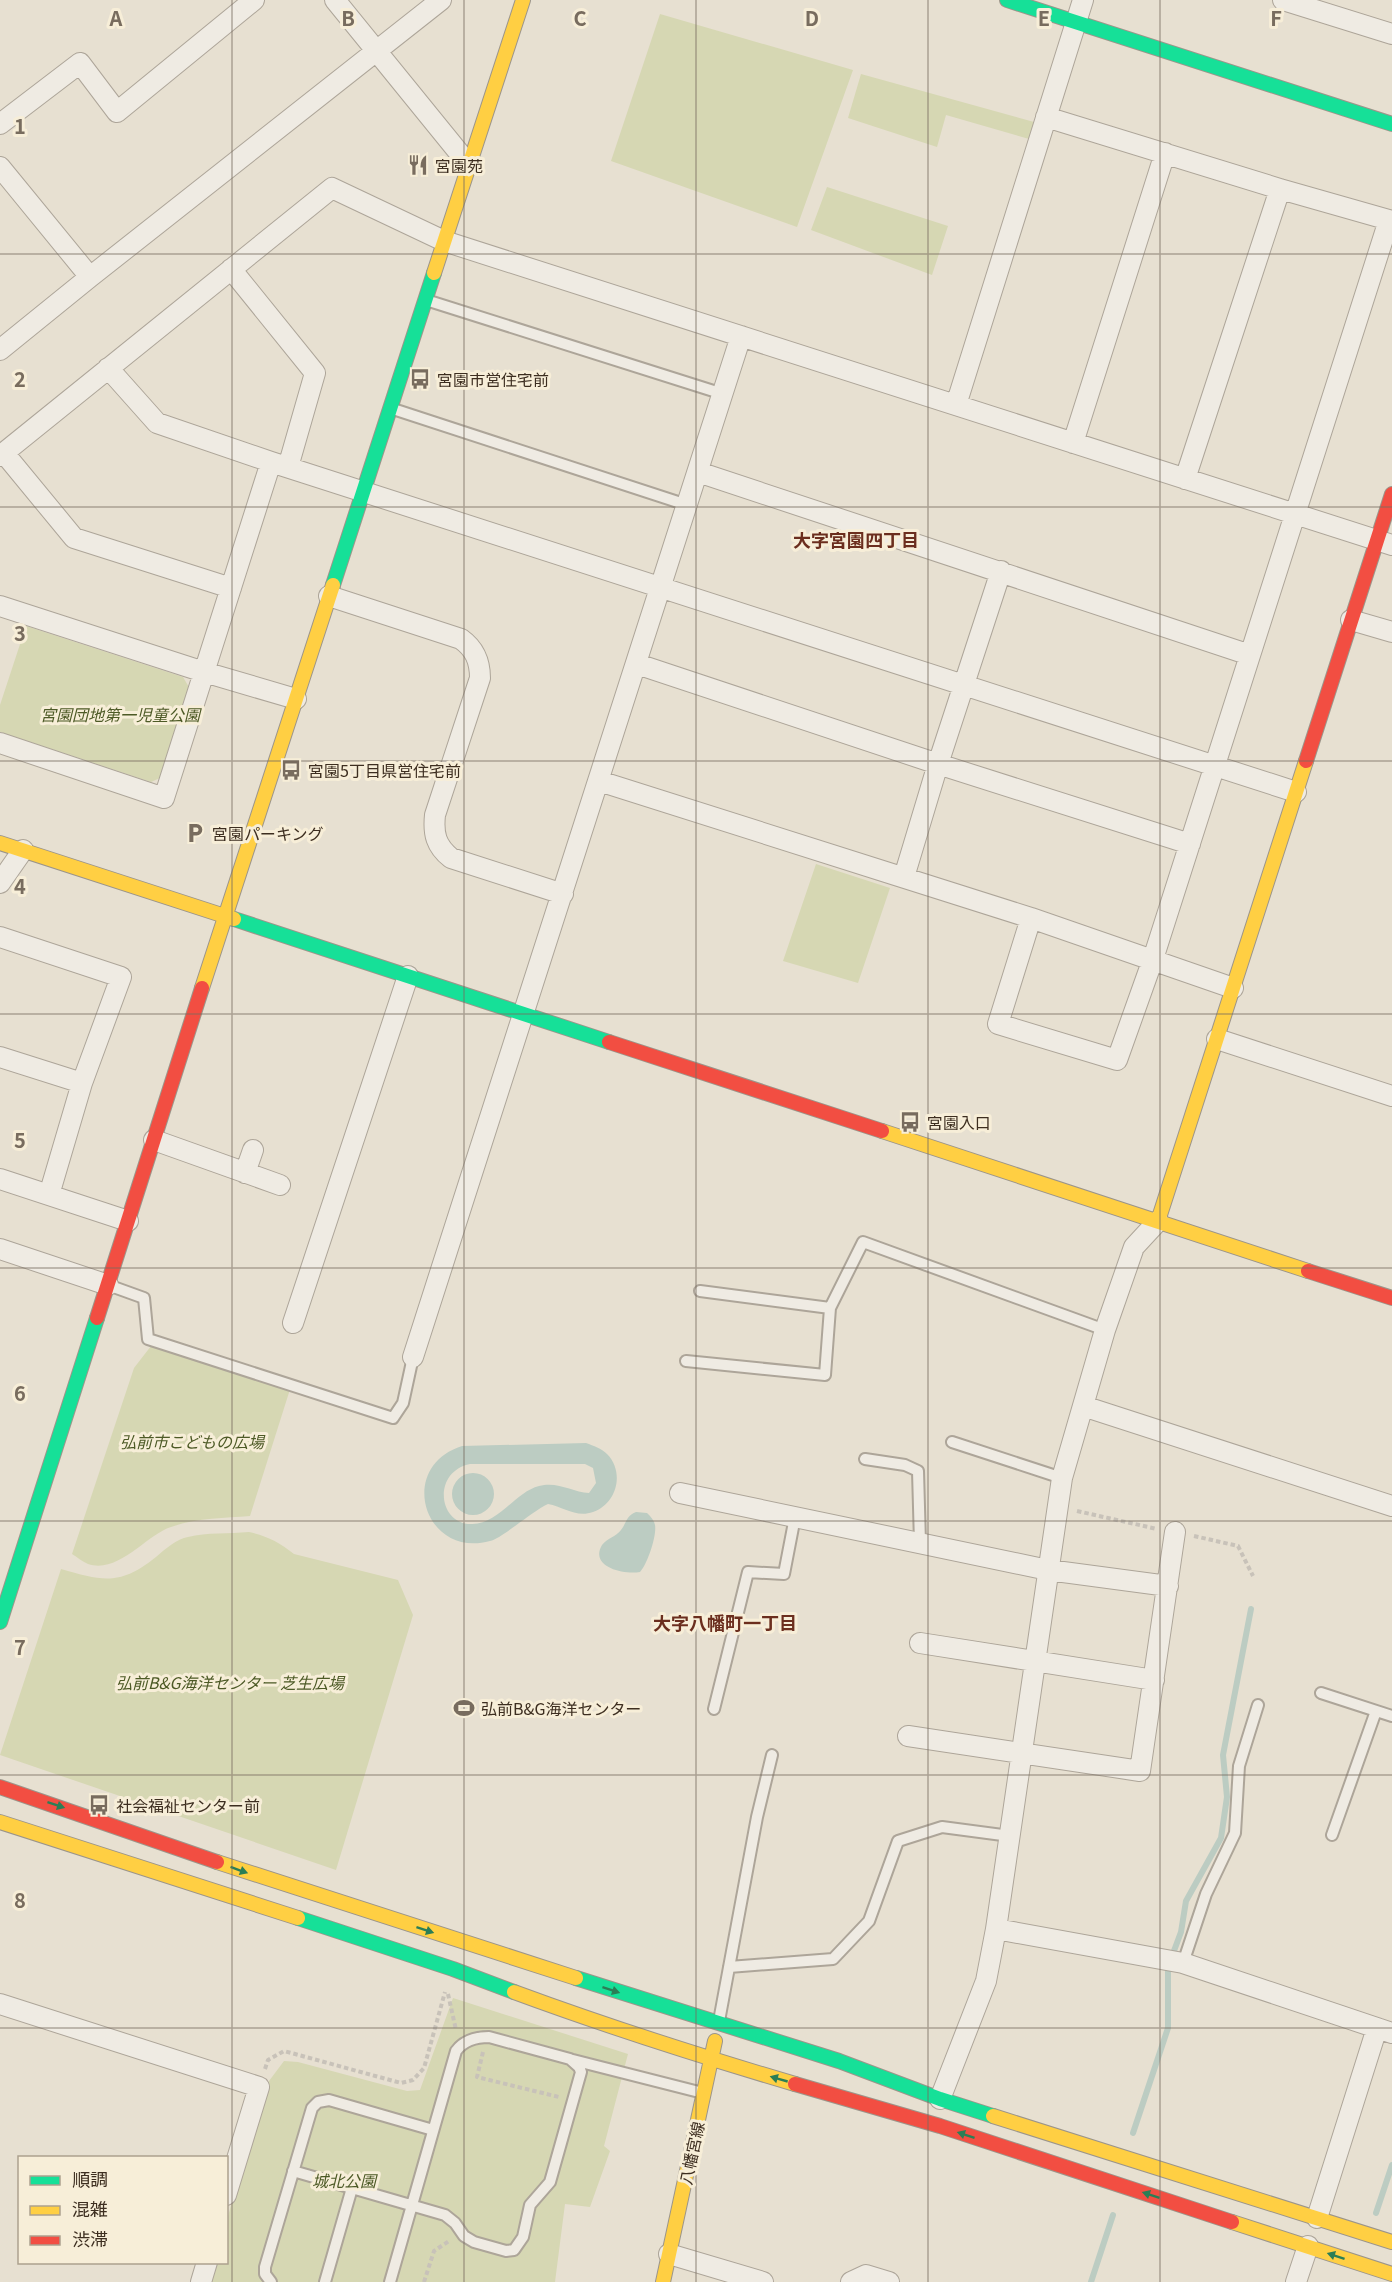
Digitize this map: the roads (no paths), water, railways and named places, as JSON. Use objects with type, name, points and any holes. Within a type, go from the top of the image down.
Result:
[{"type":"street","points":[[0,124],[80,63],[117,112],[254,0]]},
{"type":"street","points":[[335,0],[469,165]]},
{"type":"street","points":[[4,340],[90,277],[441,0]]},
{"type":"street","points":[[0,1622],[225,916],[523,0]]},
{"type":"street","points":[[1007,0],[1392,124]]},
{"type":"street","points":[[956,405],[1083,0]]},
{"type":"street","points":[[1283,0],[1338,8],[1392,34]]},
{"type":"street","points":[[1031,918],[998,1024],[1116,1060],[1153,959],[1389,220],[1046,117]]},
{"type":"street","points":[[1072,443],[1165,153]]},
{"type":"street","points":[[0,167],[90,277]]},
{"type":"street","points":[[231,588],[74,538],[2,454],[332,188],[444,241],[1384,543]]},
{"type":"street","points":[[1185,479],[1280,189]]},
{"type":"street","points":[[0,743],[164,798],[231,588],[315,373],[231,269]]},
{"type":"street","points":[[413,1356],[525,1014],[741,336]]},
{"type":"street","points":[[108,368],[157,423],[279,465],[363,490],[1296,792]]},
{"type":"street","points":[[698,472],[1250,655]]},
{"type":"street","points":[[940,2099],[986,1981],[996,1929],[1062,1478],[1105,1329],[1134,1247],[1158,1221],[1351,620],[1384,543],[1392,494]]},
{"type":"street","points":[[904,877],[938,764],[1001,572]]},
{"type":"street","points":[[329,596],[461,639],[471,646],[477,657],[480,678],[435,815],[436,839],[440,849],[451,858],[563,894]]},
{"type":"street","points":[[0,606],[204,672],[296,699]]},
{"type":"street","points":[[1351,620],[1392,632]]},
{"type":"street","points":[[637,664],[938,764],[1190,844]]},
{"type":"street","points":[[599,781],[1031,918],[1233,988]]},
{"type":"street","points":[[0,843],[1392,1298]]},
{"type":"street","points":[[0,884],[23,850]]},
{"type":"street","points":[[0,937],[121,977],[82,1083],[49,1195]]},
{"type":"street","points":[[293,1323],[408,976]]},
{"type":"street","points":[[1216,1039],[1392,1096]]},
{"type":"street","points":[[0,1057],[82,1083]]},
{"type":"street","points":[[154,1140],[280,1185]]},
{"type":"street","points":[[245,1173],[253,1150]]},
{"type":"street","points":[[0,1179],[128,1221]]},
{"type":"street","points":[[0,1250],[108,1284]]},
{"type":"street","points":[[1083,1406],[1392,1506]]},
{"type":"street","points":[[680,1492],[1048,1570],[1168,1586]]},
{"type":"street","points":[[908,1736],[1140,1771],[1175,1532]]},
{"type":"street","points":[[920,1643],[1154,1680]]},
{"type":"street","points":[[0,1787],[276,1883],[839,2061],[940,2099],[1392,2242]]},
{"type":"street","points":[[0,1822],[453,1969],[576,2015],[711,2059],[940,2126],[1392,2274]]},
{"type":"street","points":[[996,1929],[1183,1963],[1385,2030],[1317,2218]]},
{"type":"street","points":[[0,2004],[259,2087],[228,2188]]},
{"type":"street","name":"八幡宮線","points":[[663,2282],[718,2024]]},
{"type":"street","points":[[1296,2282],[1308,2246]]},
{"type":"street","points":[[669,2254],[763,2282]]},
{"type":"street","points":[[201,2282],[206,2264]]},
{"type":"street","points":[[850,2282],[866,2275],[889,2282]]},
{"type":"lane","points":[[425,299],[723,394]]},
{"type":"lane","points":[[390,408],[687,505]]},
{"type":"lane","points":[[686,1361],[825,1375],[830,1308],[863,1242],[1105,1329]]},
{"type":"lane","points":[[108,1284],[144,1298],[148,1339],[393,1418],[403,1403],[413,1356]]},
{"type":"lane","points":[[700,1292],[830,1308]]},
{"type":"lane","points":[[952,1442],[1062,1478]]},
{"type":"lane","points":[[866,1459],[905,1465],[918,1471],[920,1543]]},
{"type":"lane","points":[[714,1709],[748,1572],[784,1574],[795,1517]]},
{"type":"lane","points":[[1321,1693],[1392,1716]]},
{"type":"lane","points":[[1183,1963],[1206,1894],[1235,1833],[1239,1766],[1258,1705]]},
{"type":"lane","points":[[1332,1835],[1376,1711]]},
{"type":"lane","points":[[718,2024],[757,1817],[772,1755]]},
{"type":"lane","points":[[729,1967],[833,1959],[869,1922],[898,1841],[942,1827],[1010,1836]]},
{"type":"lane","points":[[390,2282],[456,2051],[466,2042],[489,2037],[704,2093]]},
{"type":"lane","points":[[293,2171],[445,2215],[455,2223],[464,2236],[474,2242],[506,2251],[514,2250],[523,2237],[530,2205],[550,2182],[581,2072],[570,2059]]},
{"type":"lane","points":[[271,2282],[265,2274],[265,2267],[308,2115],[318,2102],[329,2100],[433,2130]]},
{"type":"lane","points":[[325,2282],[352,2188]]},
{"type":"waterway","points":[[1133,2133],[1168,2028],[1168,1967],[1181,1932],[1186,1901],[1221,1838],[1227,1797],[1223,1755],[1251,1609]]},
{"type":"waterway","points":[[1376,2213],[1392,2165]]},
{"type":"waterway","points":[[1091,2282],[1113,2215]]},
{"type":"place","name":"宮園苑","points":[[418,165]]},
{"type":"place","name":"宮園市営住宅前","points":[[420,379]]},
{"type":"place","name":"宮園5丁目県営住宅前","points":[[291,770]]},
{"type":"place","name":"宮園パーキング","points":[[195,833]]},
{"type":"place","name":"宮園入口","points":[[910,1122]]},
{"type":"place","name":"弘前B&G海洋センター","points":[[464,1708]]},
{"type":"place","name":"社会福祉センター前","points":[[99,1805]]},
{"type":"district","name":"大字宮園四丁目","points":[[856,539]]},
{"type":"district","name":"大字八幡町一丁目","points":[[725,1622]]},
{"type":"park label","name":"宮園団地第一児童公園","points":[[120,714]]},
{"type":"park label","name":"弘前市こどもの広場","points":[[192,1441]]},
{"type":"park label","name":"弘前B&G海洋センター 芝生広場","points":[[230,1682]]},
{"type":"park label","name":"城北公園","points":[[344,2180]]}]
